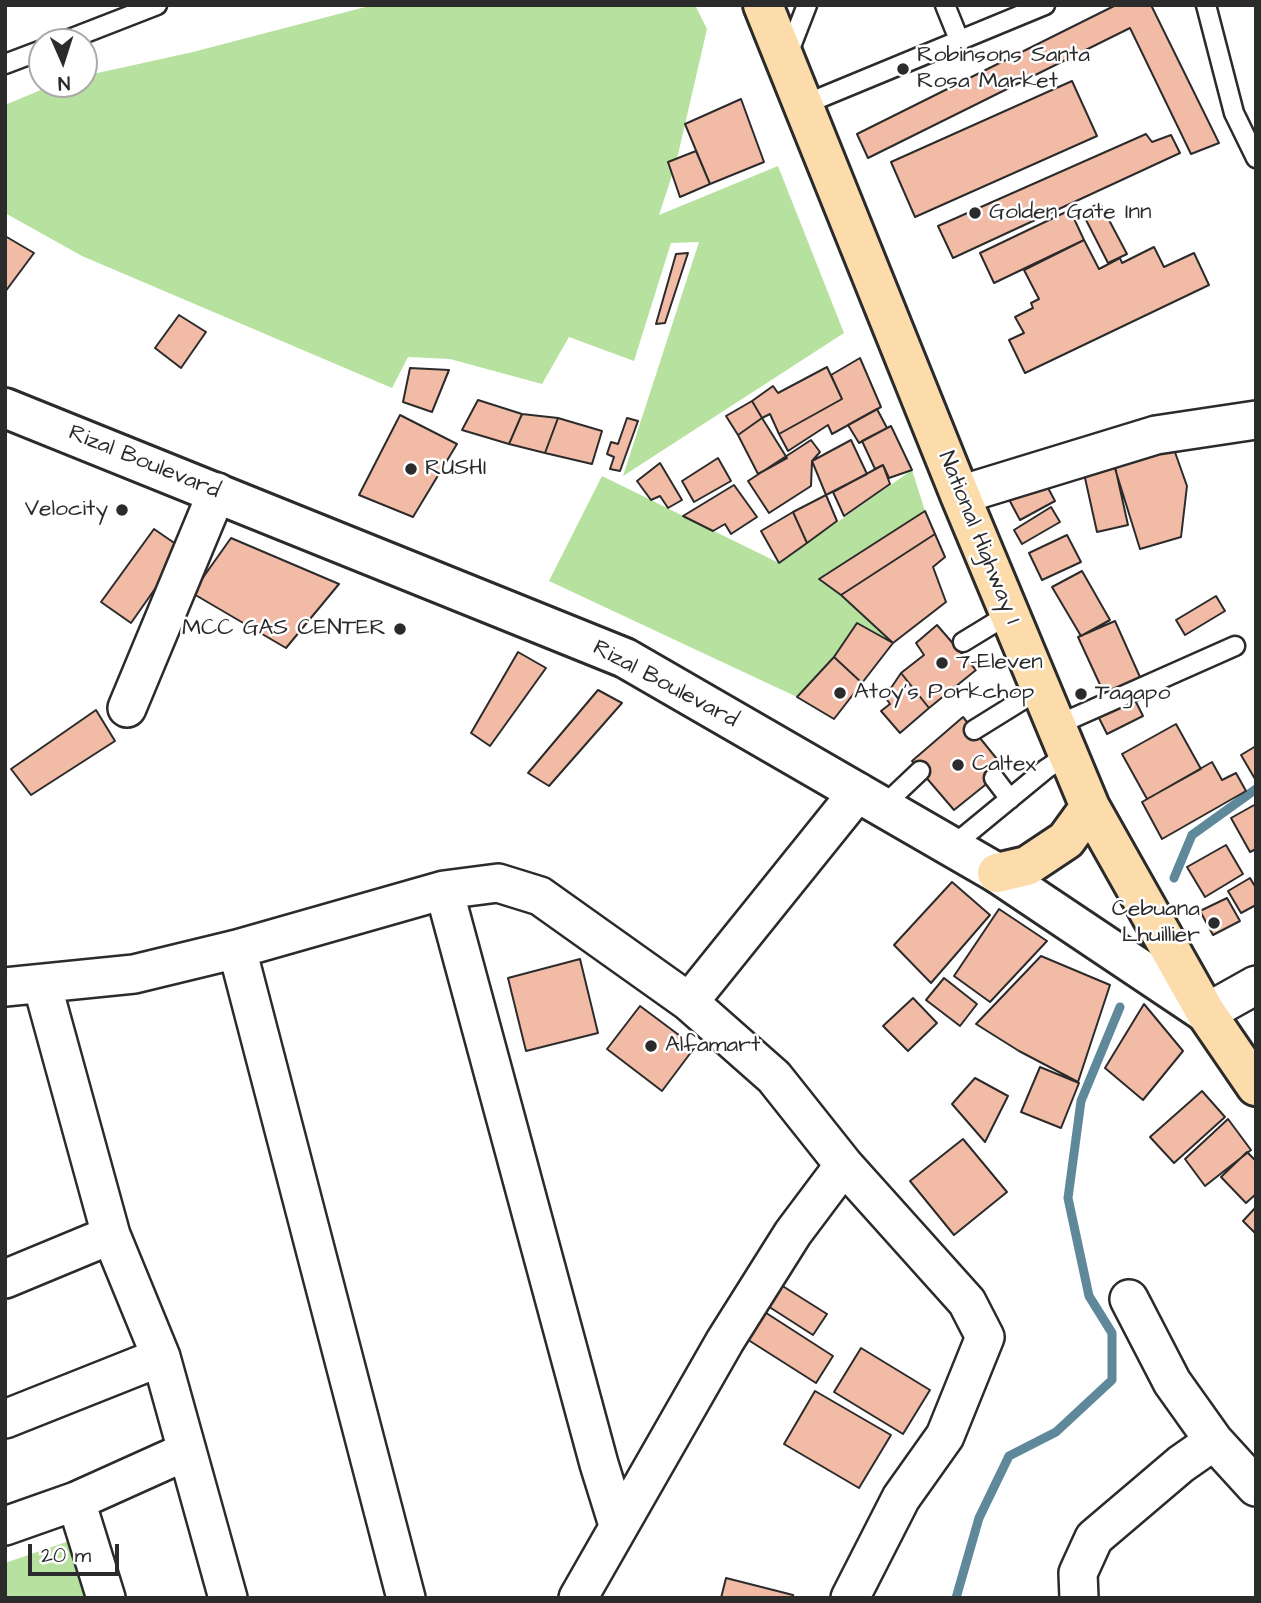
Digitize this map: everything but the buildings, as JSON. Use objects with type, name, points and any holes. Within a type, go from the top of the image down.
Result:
[{"type":"highway","name":"National Highway 1","points":[[763,5],[960,495],[1090,807],[1206,1013],[1256,1086]]},
{"type":"highway","points":[[997,873],[1027,866],[1066,841],[1090,807]]},
{"type":"main road","name":"Rizal Boulevard","points":[[5,408],[625,658],[997,873],[1206,1013]]},
{"type":"street","points":[[960,495],[1156,435],[1256,420]]},
{"type":"street","points":[[127,708],[217,492]]},
{"type":"street","points":[[689,1002],[870,799]]},
{"type":"street","points":[[5,987],[134,974],[237,949],[444,890],[498,883],[540,896],[689,1002],[774,1077],[844,1166],[967,1303],[985,1336],[945,1436],[901,1498],[850,1598]]},
{"type":"street","points":[[444,890],[599,1464],[618,1525]]},
{"type":"street","points":[[237,949],[406,1598]]},
{"type":"street","points":[[42,984],[111,1235],[161,1357],[228,1598]]},
{"type":"street","points":[[1206,1013],[1256,985]]},
{"type":"street","points":[[578,1598],[752,1298],[793,1233],[844,1166]]},
{"type":"street","points":[[5,1279],[111,1235]]},
{"type":"street","points":[[1129,1299],[1172,1382],[1214,1441],[1256,1487]]},
{"type":"street","points":[[5,1419],[161,1357]]},
{"type":"street","points":[[1079,1598],[1078,1573],[1094,1538],[1181,1464],[1214,1441]]},
{"type":"street","points":[[5,1526],[76,1501],[187,1451]]},
{"type":"street","points":[[76,1501],[106,1598]]},
{"type":"lane","points":[[98,28],[158,5]]},
{"type":"lane","points":[[786,61],[807,5]]},
{"type":"lane","points":[[945,5],[960,42]]},
{"type":"lane","points":[[803,105],[1045,5]]},
{"type":"lane","points":[[1206,5],[1234,113],[1256,158]]},
{"type":"lane","points":[[5,64],[28,55]]},
{"type":"lane","points":[[963,642],[1009,614]]},
{"type":"lane","points":[[950,848],[1046,769],[1061,741],[1235,646]]},
{"type":"lane","points":[[974,730],[1040,689]]},
{"type":"lane","points":[[870,799],[920,771]]},
{"type":"lane","points":[[994,778],[1010,799]]},
{"type":"green space","points":[[373,5],[695,5],[707,29],[676,163],[659,215],[778,166],[844,333],[623,476],[699,242],[671,243],[634,361],[569,337],[542,384],[450,359],[408,357],[392,388],[82,256],[5,213],[5,105],[28,95],[28,98],[98,98],[98,73],[193,52]]},
{"type":"green space","points":[[912,470],[925,511],[819,578],[893,643],[857,623],[834,657],[797,697],[549,581],[602,476],[779,563]]},
{"type":"green space","points":[[69,1541],[89,1597],[5,1598],[5,1563]]},
{"type":"waterway","points":[[1174,878],[1192,835],[1256,789]]},
{"type":"waterway","points":[[956,1598],[979,1518],[1009,1456],[1056,1432],[1112,1380],[1112,1333],[1089,1296],[1068,1198],[1081,1101],[1120,1007]]},
{"type":"place","name":"Robinsons Santa Rosa Market","points":[[903,69]]},
{"type":"place","name":"Golden Gate Inn","points":[[975,213]]},
{"type":"place","name":"RUSHI","points":[[411,469]]},
{"type":"place","name":"Velocity","points":[[122,510]]},
{"type":"place","name":"MCC GAS CENTER","points":[[400,629]]},
{"type":"place","name":"7-Eleven","points":[[942,663]]},
{"type":"place","name":"Atoy's Porkchop","points":[[840,693]]},
{"type":"place","name":"Tagapo","points":[[1081,694]]},
{"type":"place","name":"Caltex","points":[[958,765]]},
{"type":"place","name":"Cebuana Lhuillier","points":[[1214,923]]},
{"type":"place","name":"Alfamart","points":[[651,1046]]}]
